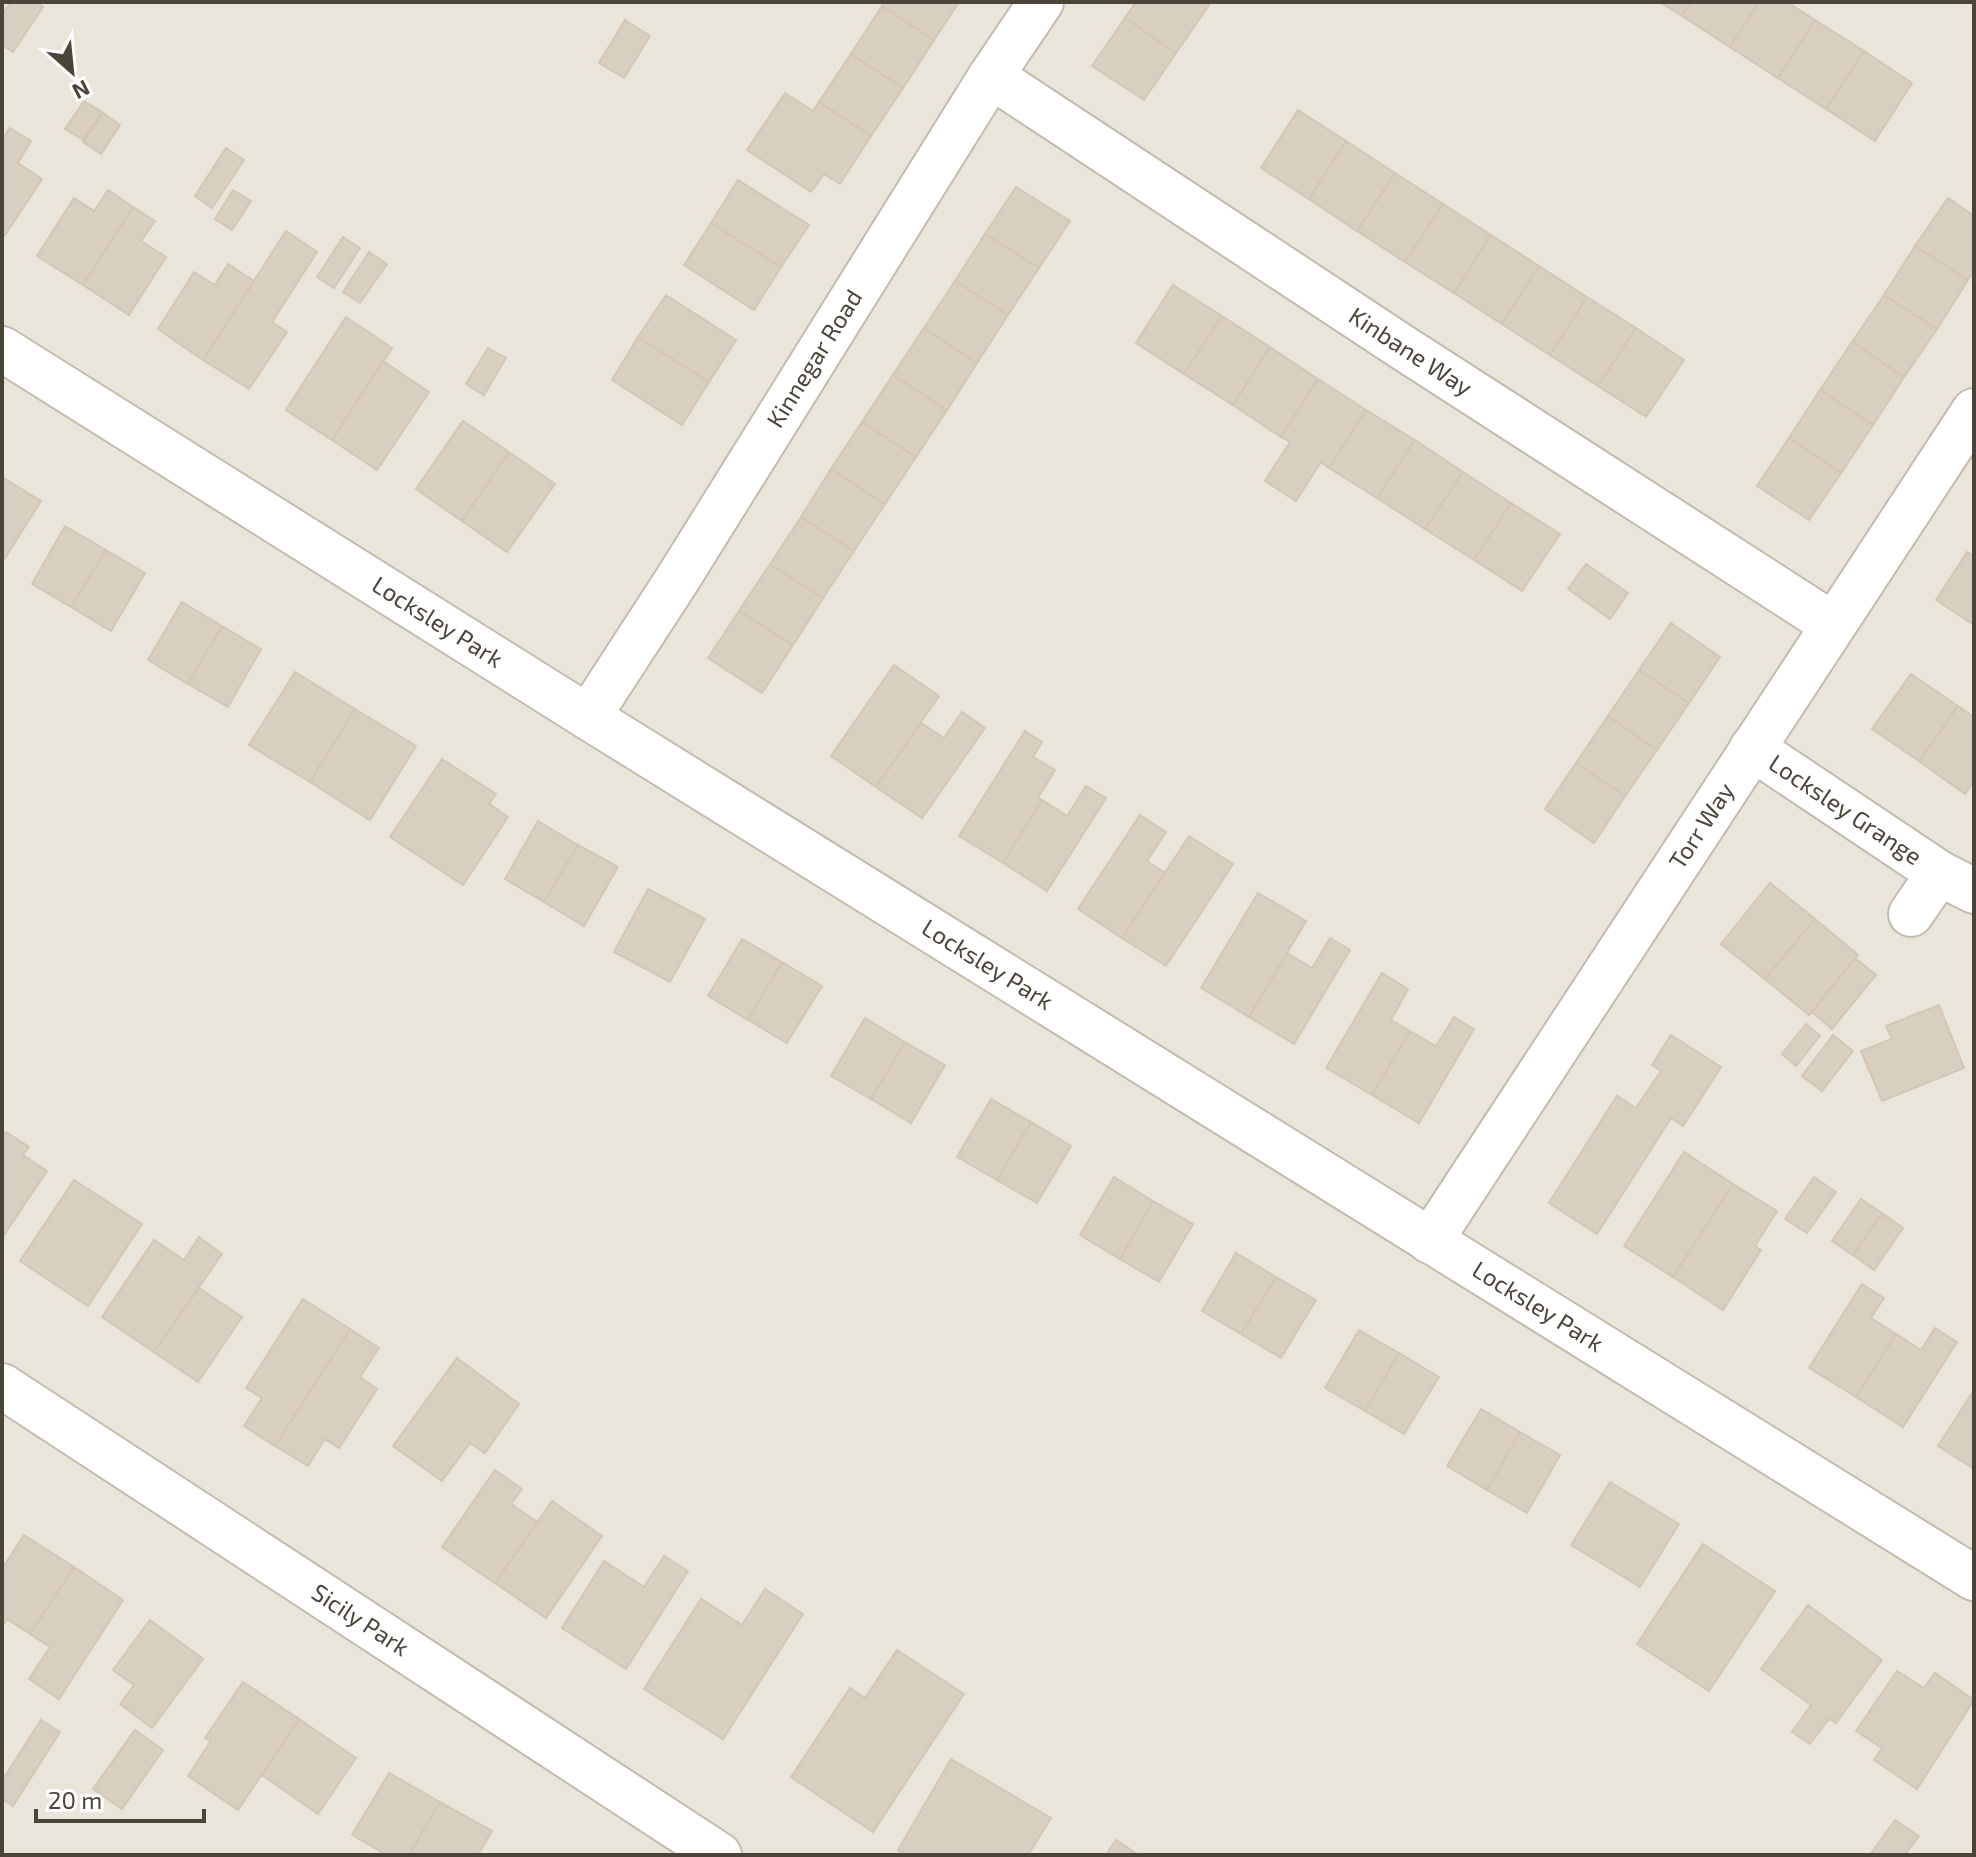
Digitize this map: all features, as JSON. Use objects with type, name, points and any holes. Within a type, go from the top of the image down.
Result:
[{"type":"street","name":"Kinnegar Road","points":[[588,717],[677,580],[991,76],[1041,2]]},
{"type":"street","name":"Kinbane Way","points":[[991,76],[1402,347],[1832,624]]},
{"type":"street","name":"Locksley Park","points":[[2,349],[1974,1578]]},
{"type":"street","name":"Torr Way","points":[[1430,1241],[1974,411]]},
{"type":"street","name":"Locksley Grange","points":[[1752,748],[1957,882],[1911,914]]},
{"type":"street","name":"Sicily Park","points":[[2,1386],[719,1855]]},
{"type":"shaded area","points":[[2,2],[1974,2],[1974,1855],[2,1855]]},
{"type":"building","points":[[11,2],[36,2],[43,7],[13,52],[2,45],[2,15]]},
{"type":"building","points":[[884,2],[959,2],[934,40],[882,6]]},
{"type":"building","points":[[1136,2],[1205,2],[1209,5],[1176,53],[1125,18]]},
{"type":"building","points":[[1660,2],[1691,2],[1682,16]]},
{"type":"building","points":[[1691,2],[1759,2],[1730,47],[1682,16]]},
{"type":"building","points":[[1759,2],[1787,2],[1815,20],[1778,78],[1730,47]]},
{"type":"building","points":[[882,6],[934,40],[903,88],[851,54]]},
{"type":"building","points":[[1125,18],[1176,53],[1144,100],[1092,66]]},
{"type":"building","points":[[625,20],[650,36],[624,78],[599,63]]},
{"type":"building","points":[[1815,20],[1864,51],[1826,109],[1778,78]]},
{"type":"building","points":[[1864,51],[1912,83],[1875,141],[1826,109]]},
{"type":"building","points":[[851,54],[903,88],[871,136],[819,102]]},
{"type":"building","points":[[785,93],[813,111],[819,102],[871,136],[840,184],[824,174],[811,192],[747,150]]},
{"type":"building","points":[[84,101],[102,112],[83,140],[65,129]]},
{"type":"building","points":[[1298,110],[1346,141],[1309,199],[1261,168]]},
{"type":"building","points":[[103,113],[120,125],[101,154],[83,142]]},
{"type":"building","points":[[10,128],[31,141],[18,163],[42,179],[5,235],[2,233],[2,141]]},
{"type":"building","points":[[1346,141],[1395,173],[1357,231],[1309,199]]},
{"type":"building","points":[[226,148],[244,160],[212,208],[195,196]]},
{"type":"building","points":[[1395,173],[1443,204],[1405,262],[1357,231]]},
{"type":"building","points":[[738,180],[809,225],[781,267],[711,223]]},
{"type":"building","points":[[1016,187],[1070,221],[1039,268],[985,234]]},
{"type":"building","points":[[108,190],[133,207],[83,285],[37,256],[74,198],[94,211]]},
{"type":"building","points":[[233,190],[251,201],[232,230],[215,219]]},
{"type":"building","points":[[1948,198],[1974,216],[1974,271],[1968,280],[1915,246]]},
{"type":"building","points":[[1443,204],[1491,235],[1454,293],[1405,262]]},
{"type":"building","points":[[133,207],[155,221],[141,241],[166,257],[129,315],[83,285]]},
{"type":"building","points":[[711,223],[781,267],[754,310],[684,265]]},
{"type":"building","points":[[286,231],[317,252],[272,322],[287,332],[249,389],[203,360]]},
{"type":"building","points":[[985,234],[1039,268],[1008,315],[955,281]]},
{"type":"building","points":[[1491,235],[1539,266],[1502,324],[1454,293]]},
{"type":"building","points":[[343,237],[360,248],[334,288],[317,277]]},
{"type":"building","points":[[1915,246],[1968,280],[1937,329],[1884,295]]},
{"type":"building","points":[[369,252],[387,264],[360,303],[343,292]]},
{"type":"building","points":[[228,264],[254,281],[203,360],[158,329],[194,272],[215,285]]},
{"type":"building","points":[[1539,266],[1587,297],[1550,355],[1502,324]]},
{"type":"building","points":[[955,281],[1008,315],[977,363],[924,328]]},
{"type":"building","points":[[1173,285],[1222,316],[1184,374],[1136,343]]},
{"type":"building","points":[[666,295],[736,340],[709,382],[638,337]]},
{"type":"building","points":[[1884,295],[1937,329],[1904,377],[1852,342]]},
{"type":"building","points":[[1587,297],[1636,328],[1598,386],[1550,355]]},
{"type":"building","points":[[1222,316],[1270,347],[1233,405],[1184,374]]},
{"type":"building","points":[[346,317],[392,348],[332,440],[286,410]]},
{"type":"building","points":[[924,328],[977,363],[947,410],[893,375]]},
{"type":"building","points":[[1636,328],[1684,360],[1646,417],[1598,386]]},
{"type":"building","points":[[638,337],[709,382],[682,425],[612,380]]},
{"type":"building","points":[[1852,342],[1904,377],[1873,425],[1820,390]]},
{"type":"building","points":[[1270,347],[1318,379],[1281,437],[1233,405]]},
{"type":"building","points":[[488,348],[506,358],[484,395],[466,384]]},
{"type":"building","points":[[383,361],[429,392],[377,470],[332,440]]},
{"type":"building","points":[[893,375],[947,410],[916,457],[862,422]]},
{"type":"building","points":[[1318,379],[1366,410],[1329,468],[1321,462],[1296,501],[1265,481],[1290,442],[1281,437]]},
{"type":"building","points":[[1820,390],[1873,425],[1841,473],[1789,438]]},
{"type":"building","points":[[1366,410],[1415,440],[1377,498],[1329,468]]},
{"type":"building","points":[[463,421],[509,452],[462,521],[416,489]]},
{"type":"building","points":[[862,422],[916,457],[885,504],[831,469]]},
{"type":"building","points":[[1789,438],[1841,473],[1809,520],[1757,486]]},
{"type":"building","points":[[1415,440],[1463,472],[1425,529],[1377,498]]},
{"type":"building","points":[[509,452],[555,484],[507,552],[462,521]]},
{"type":"building","points":[[831,469],[885,504],[854,551],[801,517]]},
{"type":"building","points":[[1463,472],[1511,503],[1474,560],[1425,529]]},
{"type":"building","points":[[2,477],[41,501],[2,563]]},
{"type":"building","points":[[1511,503],[1560,534],[1522,591],[1474,560]]},
{"type":"building","points":[[801,517],[854,551],[823,598],[770,564]]},
{"type":"building","points":[[65,526],[106,550],[71,607],[32,584]]},
{"type":"building","points":[[106,550],[145,573],[111,631],[71,607]]},
{"type":"building","points":[[1967,552],[1974,556],[1974,625],[1936,600]]},
{"type":"building","points":[[770,564],[823,598],[793,645],[739,611]]},
{"type":"building","points":[[1586,564],[1628,593],[1610,619],[1568,589]]},
{"type":"building","points":[[182,602],[222,626],[188,684],[148,660]]},
{"type":"building","points":[[739,611],[793,645],[762,693],[708,658]]},
{"type":"building","points":[[1671,623],[1720,657],[1689,703],[1639,670]]},
{"type":"building","points":[[222,626],[261,649],[228,707],[188,684]]},
{"type":"building","points":[[894,665],[939,696],[876,787],[831,756]]},
{"type":"building","points":[[1639,670],[1689,703],[1657,750],[1608,716]]},
{"type":"building","points":[[295,672],[355,709],[310,782],[249,745]]},
{"type":"building","points":[[1911,674],[1958,706],[1919,761],[1872,729]]},
{"type":"building","points":[[1958,706],[1974,717],[1974,781],[1965,794],[1919,761]]},
{"type":"building","points":[[355,709],[416,746],[370,820],[310,782]]},
{"type":"building","points":[[962,712],[985,728],[922,818],[876,787],[921,723],[944,738]]},
{"type":"building","points":[[1608,716],[1657,750],[1625,796],[1576,763]]},
{"type":"building","points":[[1025,731],[1042,742],[1033,757],[1055,770],[1038,798],[1042,800],[1003,863],[959,836]]},
{"type":"building","points":[[442,759],[496,794],[489,804],[508,817],[463,885],[390,837]]},
{"type":"building","points":[[1576,763],[1625,796],[1594,843],[1545,809]]},
{"type":"building","points":[[1086,786],[1106,798],[1047,891],[1003,863],[1042,800],[1067,816]]},
{"type":"building","points":[[1140,815],[1166,832],[1147,861],[1165,873],[1122,938],[1078,909]]},
{"type":"building","points":[[538,821],[578,845],[544,902],[505,879]]},
{"type":"building","points":[[1189,836],[1233,864],[1166,966],[1122,938]]},
{"type":"building","points":[[578,845],[618,867],[584,926],[544,902]]},
{"type":"building","points":[[1770,883],[1815,919],[1765,979],[1721,944]]},
{"type":"building","points":[[648,889],[705,919],[670,982],[614,952]]},
{"type":"building","points":[[1258,893],[1306,921],[1249,1017],[1201,988]]},
{"type":"building","points":[[1815,919],[1858,955],[1809,1015],[1765,979]]},
{"type":"building","points":[[1330,938],[1350,950],[1294,1044],[1249,1017],[1287,953],[1312,968]]},
{"type":"building","points":[[742,939],[782,962],[748,1020],[708,996]]},
{"type":"building","points":[[1855,958],[1876,975],[1832,1029],[1812,1012]]},
{"type":"building","points":[[782,962],[822,986],[787,1043],[748,1020]]},
{"type":"building","points":[[1382,973],[1408,989],[1391,1020],[1410,1031],[1372,1095],[1326,1068]]},
{"type":"building","points":[[1939,1005],[1964,1068],[1882,1101],[1861,1051],[1892,1039],[1886,1026]]},
{"type":"building","points":[[1454,1017],[1474,1029],[1419,1123],[1372,1095],[1410,1031],[1436,1046]]},
{"type":"building","points":[[865,1018],[905,1042],[871,1099],[831,1076]]},
{"type":"building","points":[[1806,1024],[1820,1036],[1796,1066],[1782,1054]]},
{"type":"building","points":[[1671,1035],[1721,1067],[1683,1126],[1671,1118],[1597,1234],[1549,1203],[1617,1096],[1636,1108],[1661,1071],[1652,1065]]},
{"type":"building","points":[[1833,1035],[1853,1051],[1822,1091],[1802,1076]]},
{"type":"building","points":[[905,1042],[945,1065],[911,1123],[871,1099]]},
{"type":"building","points":[[991,1099],[1031,1122],[997,1180],[957,1157]]},
{"type":"building","points":[[1031,1122],[1071,1146],[1037,1203],[997,1180]]},
{"type":"building","points":[[6,1132],[29,1147],[23,1155],[47,1171],[2,1238],[2,1138]]},
{"type":"building","points":[[1684,1152],[1733,1184],[1673,1277],[1624,1246]]},
{"type":"building","points":[[1114,1177],[1153,1201],[1120,1259],[1080,1235]]},
{"type":"building","points":[[1814,1177],[1836,1192],[1807,1233],[1785,1219]]},
{"type":"building","points":[[74,1180],[142,1224],[88,1306],[20,1261]]},
{"type":"building","points":[[1733,1184],[1777,1211],[1755,1246],[1761,1250],[1723,1310],[1673,1277]]},
{"type":"building","points":[[1861,1199],[1882,1213],[1853,1255],[1832,1241]]},
{"type":"building","points":[[1153,1201],[1193,1224],[1159,1282],[1120,1259]]},
{"type":"building","points":[[1882,1213],[1903,1228],[1874,1270],[1853,1255]]},
{"type":"building","points":[[199,1237],[222,1254],[154,1352],[102,1317],[154,1240],[184,1260]]},
{"type":"building","points":[[1236,1253],[1276,1277],[1241,1334],[1202,1311]]},
{"type":"building","points":[[1276,1277],[1316,1300],[1281,1358],[1241,1334]]},
{"type":"building","points":[[1862,1284],[1884,1298],[1871,1318],[1896,1334],[1856,1397],[1809,1368]]},
{"type":"building","points":[[199,1288],[242,1317],[198,1382],[154,1352]]},
{"type":"building","points":[[303,1299],[350,1329],[275,1446],[244,1426],[262,1398],[246,1388]]},
{"type":"building","points":[[1935,1328],[1957,1342],[1903,1427],[1856,1397],[1896,1334],[1921,1350]]},
{"type":"building","points":[[350,1329],[379,1348],[360,1377],[377,1389],[339,1448],[325,1439],[308,1466],[275,1446]]},
{"type":"building","points":[[1359,1330],[1399,1353],[1365,1411],[1325,1388]]},
{"type":"building","points":[[1399,1353],[1439,1377],[1404,1434],[1365,1411]]},
{"type":"building","points":[[457,1358],[519,1404],[485,1453],[470,1443],[442,1481],[393,1446]]},
{"type":"building","points":[[1974,1390],[1974,1469],[1938,1446]]},
{"type":"building","points":[[1481,1409],[1520,1432],[1487,1490],[1447,1466]]},
{"type":"building","points":[[1520,1432],[1560,1455],[1527,1513],[1487,1490]]},
{"type":"building","points":[[495,1470],[522,1489],[511,1504],[537,1522],[495,1583],[442,1547]]},
{"type":"building","points":[[1610,1482],[1679,1524],[1640,1587],[1571,1545]]},
{"type":"building","points":[[552,1501],[602,1536],[546,1618],[495,1583]]},
{"type":"building","points":[[24,1535],[74,1567],[30,1634],[7,1619],[2,1627],[2,1569]]},
{"type":"building","points":[[1703,1544],[1775,1591],[1709,1691],[1637,1644]]},
{"type":"building","points":[[664,1556],[688,1571],[626,1669],[562,1628],[604,1561],[644,1587]]},
{"type":"building","points":[[74,1567],[123,1600],[59,1699],[29,1679],[50,1647],[30,1634]]},
{"type":"building","points":[[765,1589],[803,1614],[723,1739],[644,1689],[701,1599],[742,1625]]},
{"type":"building","points":[[1808,1605],[1882,1660],[1836,1723],[1829,1719],[1810,1744],[1792,1732],[1811,1705],[1761,1669]]},
{"type":"building","points":[[150,1620],[203,1659],[152,1728],[120,1704],[134,1685],[113,1670]]},
{"type":"building","points":[[897,1650],[964,1694],[873,1832],[791,1777],[850,1688],[865,1698]]},
{"type":"building","points":[[1897,1671],[1924,1688],[1935,1673],[1974,1700],[1917,1789],[1874,1760],[1882,1748],[1856,1731]]},
{"type":"building","points":[[243,1682],[299,1719],[238,1810],[188,1776],[211,1741],[205,1738]]},
{"type":"building","points":[[299,1719],[356,1758],[318,1814],[262,1775]]},
{"type":"building","points":[[41,1720],[60,1732],[13,1806],[2,1799],[2,1781]]},
{"type":"building","points":[[135,1730],[163,1750],[122,1809],[93,1789]]},
{"type":"building","points":[[951,1759],[1051,1818],[1028,1855],[907,1855],[898,1850]]},
{"type":"building","points":[[389,1773],[440,1802],[409,1855],[382,1855],[352,1835]]},
{"type":"building","points":[[440,1802],[492,1831],[478,1855],[409,1855]]},
{"type":"building","points":[[1895,1820],[1919,1836],[1905,1855],[1870,1855]]},
{"type":"building","points":[[1116,1840],[1139,1855],[1106,1855]]}]
